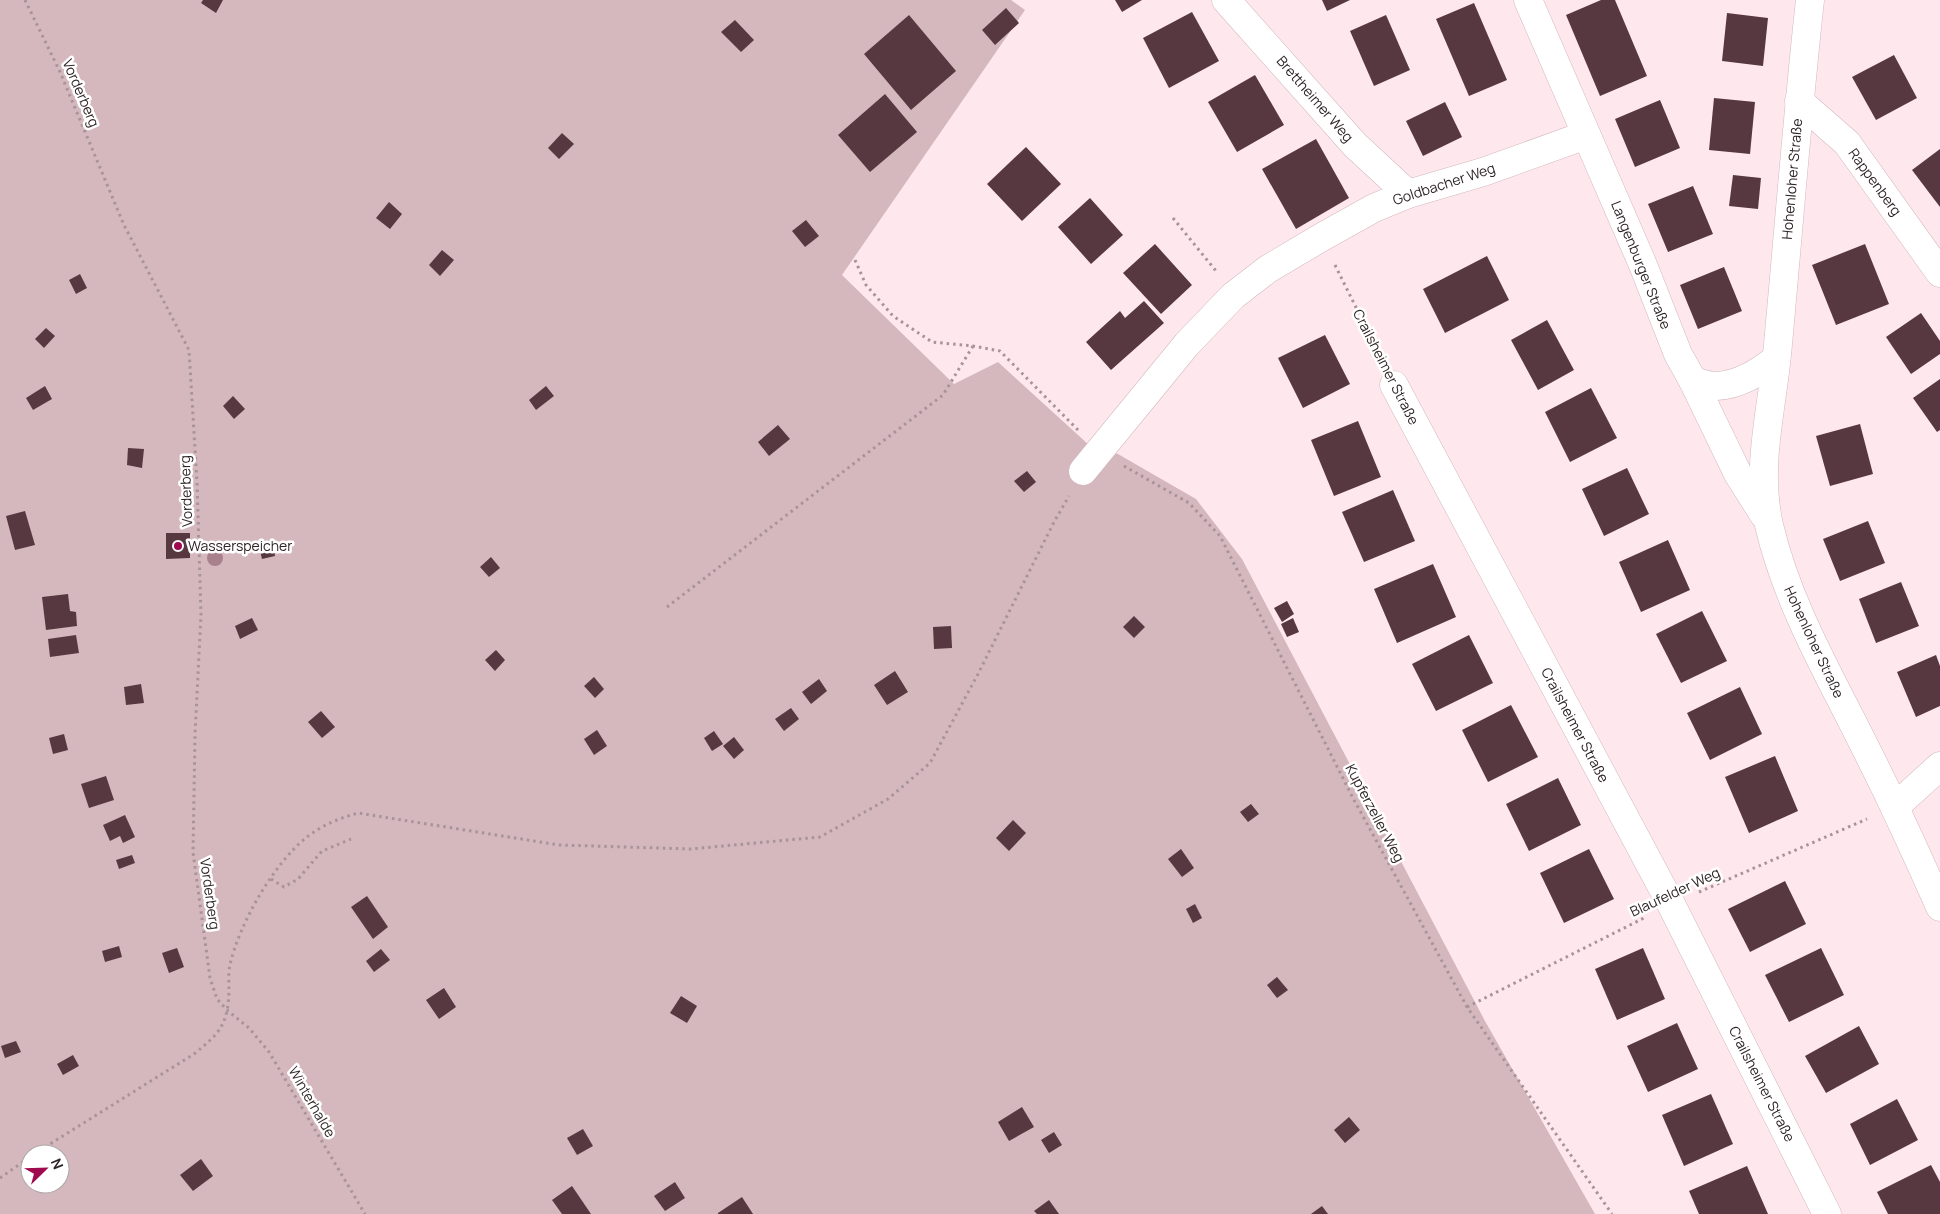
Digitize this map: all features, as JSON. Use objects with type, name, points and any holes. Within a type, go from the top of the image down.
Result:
[{"type":"street","name":"Brettheimer Weg","points":[[1226,0],[1355,145],[1408,194]]},
{"type":"street","name":"Langenburger Straße","points":[[1528,0],[1642,265],[1678,354],[1738,474],[1769,523]]},
{"type":"street","name":"Hohenloher Straße","points":[[1810,0],[1776,359],[1764,450],[1763,484],[1769,523],[1780,569],[1802,624],[1896,806],[1940,907]]},
{"type":"street","name":"Rappenberg","points":[[1799,101],[1847,143],[1940,273]]},
{"type":"street","name":"Goldbacher Weg","points":[[1091,461],[1187,344],[1233,296],[1268,269],[1322,236],[1374,208],[1408,194],[1483,172],[1586,135]]},
{"type":"street","points":[[1693,381],[1716,386],[1738,381],[1756,374],[1776,359]]},
{"type":"street","name":"Crailsheimer Straße","points":[[1394,385],[1671,904],[1828,1214]]},
{"type":"street","points":[[1896,806],[1940,766]]},
{"type":"path","name":"Vorderberg","points":[[25,0],[60,72],[124,225],[189,350],[197,482],[201,614],[195,735],[193,852],[210,978],[217,999],[228,1012]]},
{"type":"path","points":[[1173,218],[1222,278],[1233,296]]},
{"type":"path","name":"Crailsheimer Straße","points":[[1322,236],[1394,385]]},
{"type":"path","name":"Kupferzeller Weg","points":[[855,260],[866,285],[893,316],[932,342],[1000,351],[1091,461],[1189,503],[1220,536],[1353,798],[1467,1007],[1612,1214]]},
{"type":"path","points":[[666,607],[943,395],[972,346]]},
{"type":"path","points":[[50,1144],[194,1054],[216,1036],[228,1012],[229,966],[243,924],[277,869],[307,837],[335,820],[358,813],[559,845],[691,849],[820,837],[888,799],[930,763],[978,674],[1054,522],[1091,461]]},
{"type":"path","name":"Blaufelder Weg","points":[[1467,1007],[1671,904],[1896,806]]},
{"type":"path","points":[[271,879],[284,887],[298,879],[322,851],[351,839]]},
{"type":"path","name":"Winterhalde","points":[[228,1012],[249,1028],[269,1052],[365,1214]]},
{"type":"path","points":[[0,1178],[20,1164]]},
{"type":"shaded area","points":[[0,0],[1011,0],[1025,10],[842,275],[954,384],[998,362],[1089,445],[1118,454],[1196,499],[1242,559],[1485,1021],[1595,1214],[0,1214]]},
{"type":"building","points":[[203,0],[223,0],[216,13],[201,3]]},
{"type":"building","points":[[1115,0],[1142,0],[1122,12]]},
{"type":"building","points":[[1322,0],[1350,0],[1327,11]]},
{"type":"building","points":[[1601,0],[1615,0],[1647,76],[1600,96],[1566,15]]},
{"type":"building","points":[[1474,3],[1507,80],[1469,96],[1436,19]]},
{"type":"building","points":[[1006,8],[1019,23],[995,45],[982,30]]},
{"type":"building","points":[[1192,12],[1219,61],[1169,88],[1143,38]]},
{"type":"building","points":[[1727,13],[1768,18],[1763,66],[1722,61]]},
{"type":"building","points":[[909,15],[956,71],[911,110],[864,54]]},
{"type":"building","points":[[1386,15],[1410,70],[1374,86],[1350,31]]},
{"type":"building","points":[[735,20],[754,40],[741,52],[721,32]]},
{"type":"building","points":[[1894,55],[1917,98],[1876,120],[1852,77]]},
{"type":"building","points":[[1255,75],[1284,125],[1237,152],[1208,102]]},
{"type":"building","points":[[885,94],[917,132],[870,172],[838,135]]},
{"type":"building","points":[[1714,98],[1755,102],[1750,154],[1709,150]]},
{"type":"building","points":[[1660,100],[1680,148],[1635,167],[1615,119]]},
{"type":"building","points":[[1445,102],[1462,137],[1423,156],[1406,121]]},
{"type":"building","points":[[562,133],[574,144],[559,159],[548,148]]},
{"type":"building","points":[[1316,139],[1349,198],[1296,229],[1262,169]]},
{"type":"building","points":[[1026,147],[1061,184],[1022,221],[987,184]]},
{"type":"building","points":[[1940,149],[1940,207],[1912,170]]},
{"type":"building","points":[[1733,175],[1761,178],[1758,209],[1729,206]]},
{"type":"building","points":[[1693,186],[1713,234],[1668,252],[1648,204]]},
{"type":"building","points":[[1090,198],[1123,235],[1091,264],[1058,227]]},
{"type":"building","points":[[389,202],[402,214],[390,229],[376,218]]},
{"type":"building","points":[[806,220],[819,236],[805,247],[792,231]]},
{"type":"building","points":[[1155,244],[1192,285],[1161,314],[1123,273]]},
{"type":"building","points":[[1865,244],[1889,304],[1836,325],[1812,265]]},
{"type":"building","points":[[442,250],[454,260],[440,276],[429,265]]},
{"type":"building","points":[[1487,256],[1509,300],[1445,333],[1423,289]]},
{"type":"building","points":[[1724,267],[1742,311],[1698,329],[1680,285]]},
{"type":"building","points":[[80,274],[87,288],[76,294],[69,280]]},
{"type":"building","points":[[1144,301],[1164,323],[1111,370],[1086,342],[1120,311],[1125,318]]},
{"type":"building","points":[[1921,313],[1940,341],[1940,354],[1911,374],[1886,337]]},
{"type":"building","points":[[1547,320],[1574,370],[1538,390],[1511,340]]},
{"type":"building","points":[[46,328],[55,336],[44,348],[35,339]]},
{"type":"building","points":[[1325,335],[1350,384],[1303,408],[1278,358]]},
{"type":"building","points":[[1940,379],[1940,430],[1937,432],[1913,398]]},
{"type":"building","points":[[45,386],[52,399],[33,410],[26,398]]},
{"type":"building","points":[[546,386],[554,396],[536,410],[529,400]]},
{"type":"building","points":[[1591,388],[1617,438],[1570,462],[1545,412]]},
{"type":"building","points":[[233,396],[245,409],[234,419],[223,406]]},
{"type":"building","points":[[1358,421],[1381,477],[1334,496],[1311,440]]},
{"type":"building","points":[[1860,424],[1873,474],[1830,486],[1816,436]]},
{"type":"building","points":[[778,425],[790,439],[769,456],[758,442]]},
{"type":"building","points":[[128,448],[144,449],[142,468],[127,465]]},
{"type":"building","points":[[1627,468],[1649,514],[1604,536],[1582,489]]},
{"type":"building","points":[[1027,471],[1036,482],[1024,492],[1014,481]]},
{"type":"building","points":[[1393,490],[1415,541],[1364,562],[1342,512]]},
{"type":"building","points":[[25,511],[35,545],[15,550],[6,516]]},
{"type":"building","points":[[1868,521],[1885,563],[1840,581],[1823,539]]},
{"type":"building","name":"Wasserspeicher","points":[[166,533],[190,533],[190,558],[166,559]]},
{"type":"building","points":[[272,540],[275,556],[262,559],[258,543]]},
{"type":"building","points":[[1668,540],[1690,590],[1641,612],[1619,562]]},
{"type":"building","points":[[491,557],[500,568],[489,577],[480,567]]},
{"type":"building","points":[[1433,564],[1456,617],[1397,643],[1374,589]]},
{"type":"building","points":[[1901,582],[1919,626],[1876,643],[1859,599]]},
{"type":"building","points":[[68,594],[70,611],[76,612],[77,626],[46,630],[42,597]]},
{"type":"building","points":[[1287,601],[1294,614],[1282,622],[1274,608]]},
{"type":"building","points":[[1702,611],[1727,661],[1681,683],[1656,634]]},
{"type":"building","points":[[1134,616],[1145,627],[1134,638],[1123,627]]},
{"type":"building","points":[[252,618],[258,630],[240,639],[235,626]]},
{"type":"building","points":[[1293,618],[1299,632],[1287,637],[1281,624]]},
{"type":"building","points":[[951,626],[952,648],[934,649],[933,627]]},
{"type":"building","points":[[76,635],[79,653],[50,657],[48,639]]},
{"type":"building","points":[[1469,635],[1493,683],[1436,711],[1412,664]]},
{"type":"building","points":[[496,650],[505,660],[495,671],[485,660]]},
{"type":"building","points":[[1936,655],[1940,666],[1940,706],[1916,717],[1897,672]]},
{"type":"building","points":[[895,671],[908,692],[887,705],[874,685]]},
{"type":"building","points":[[594,677],[604,689],[595,698],[584,686]]},
{"type":"building","points":[[819,679],[827,691],[811,704],[802,692]]},
{"type":"building","points":[[141,684],[144,703],[126,705],[124,687]]},
{"type":"building","points":[[1740,687],[1762,734],[1710,760],[1687,713]]},
{"type":"building","points":[[1511,705],[1538,757],[1488,782],[1462,730]]},
{"type":"building","points":[[791,708],[799,719],[784,731],[775,719]]},
{"type":"building","points":[[321,711],[335,727],[322,738],[308,722]]},
{"type":"building","points":[[597,730],[607,746],[594,755],[584,739]]},
{"type":"building","points":[[714,731],[723,744],[712,751],[704,738]]},
{"type":"building","points":[[64,734],[68,750],[53,754],[49,738]]},
{"type":"building","points":[[734,737],[744,750],[734,759],[723,746]]},
{"type":"building","points":[[1775,756],[1798,811],[1749,833],[1725,777]]},
{"type":"building","points":[[106,776],[114,800],[89,808],[81,784]]},
{"type":"building","points":[[1558,778],[1581,825],[1529,851],[1506,804]]},
{"type":"building","points":[[1251,804],[1259,814],[1248,822],[1240,812]]},
{"type":"building","points":[[125,815],[135,837],[123,843],[120,836],[110,841],[103,825]]},
{"type":"building","points":[[1013,820],[1026,833],[1009,851],[996,838]]},
{"type":"building","points":[[1181,849],[1194,868],[1182,877],[1168,859]]},
{"type":"building","points":[[1589,849],[1614,899],[1564,923],[1540,873]]},
{"type":"building","points":[[132,855],[135,863],[119,869],[116,860]]},
{"type":"building","points":[[1785,881],[1806,924],[1750,952],[1728,909]]},
{"type":"building","points":[[367,896],[388,927],[373,939],[351,907]]},
{"type":"building","points":[[1195,904],[1202,918],[1193,923],[1186,909]]},
{"type":"building","points":[[119,946],[122,957],[105,962],[102,951]]},
{"type":"building","points":[[177,948],[184,967],[169,973],[162,953]]},
{"type":"building","points":[[1643,948],[1665,999],[1617,1020],[1595,969]]},
{"type":"building","points":[[1821,948],[1844,995],[1789,1022],[1765,975]]},
{"type":"building","points":[[381,949],[390,960],[374,972],[366,961]]},
{"type":"building","points":[[1277,977],[1288,990],[1277,998],[1267,985]]},
{"type":"building","points":[[444,988],[456,1007],[439,1019],[426,1000]]},
{"type":"building","points":[[681,996],[697,1006],[687,1023],[670,1013]]},
{"type":"building","points":[[1677,1023],[1698,1069],[1648,1092],[1627,1046]]},
{"type":"building","points":[[1859,1026],[1879,1064],[1826,1093],[1805,1056]]},
{"type":"building","points":[[16,1041],[21,1052],[5,1058],[1,1046]]},
{"type":"building","points":[[73,1055],[79,1066],[63,1075],[57,1064]]},
{"type":"building","points":[[1711,1094],[1733,1144],[1684,1166],[1662,1115]]},
{"type":"building","points":[[1897,1099],[1918,1140],[1870,1165],[1850,1124]]},
{"type":"building","points":[[1022,1107],[1034,1127],[1009,1141],[998,1122]]},
{"type":"building","points":[[1349,1117],[1360,1130],[1345,1143],[1334,1130]]},
{"type":"building","points":[[583,1129],[593,1146],[577,1155],[567,1138]]},
{"type":"building","points":[[1054,1132],[1062,1145],[1049,1153],[1041,1140]]},
{"type":"building","points":[[201,1159],[213,1176],[193,1191],[180,1175]]},
{"type":"building","points":[[1931,1165],[1940,1182],[1940,1214],[1888,1214],[1877,1192]]},
{"type":"building","points":[[1747,1166],[1768,1214],[1699,1214],[1689,1191]]},
{"type":"building","points":[[675,1182],[685,1198],[665,1211],[654,1196]]},
{"type":"building","points":[[572,1186],[591,1214],[562,1214],[552,1200]]},
{"type":"building","points":[[742,1197],[753,1214],[718,1214],[718,1213]]},
{"type":"building","points":[[1049,1200],[1059,1214],[1037,1214],[1034,1211]]},
{"type":"building","points":[[1322,1206],[1328,1214],[1311,1214]]},
{"type":"place","name":"Wasserspeicher","points":[[178,546]]}]
